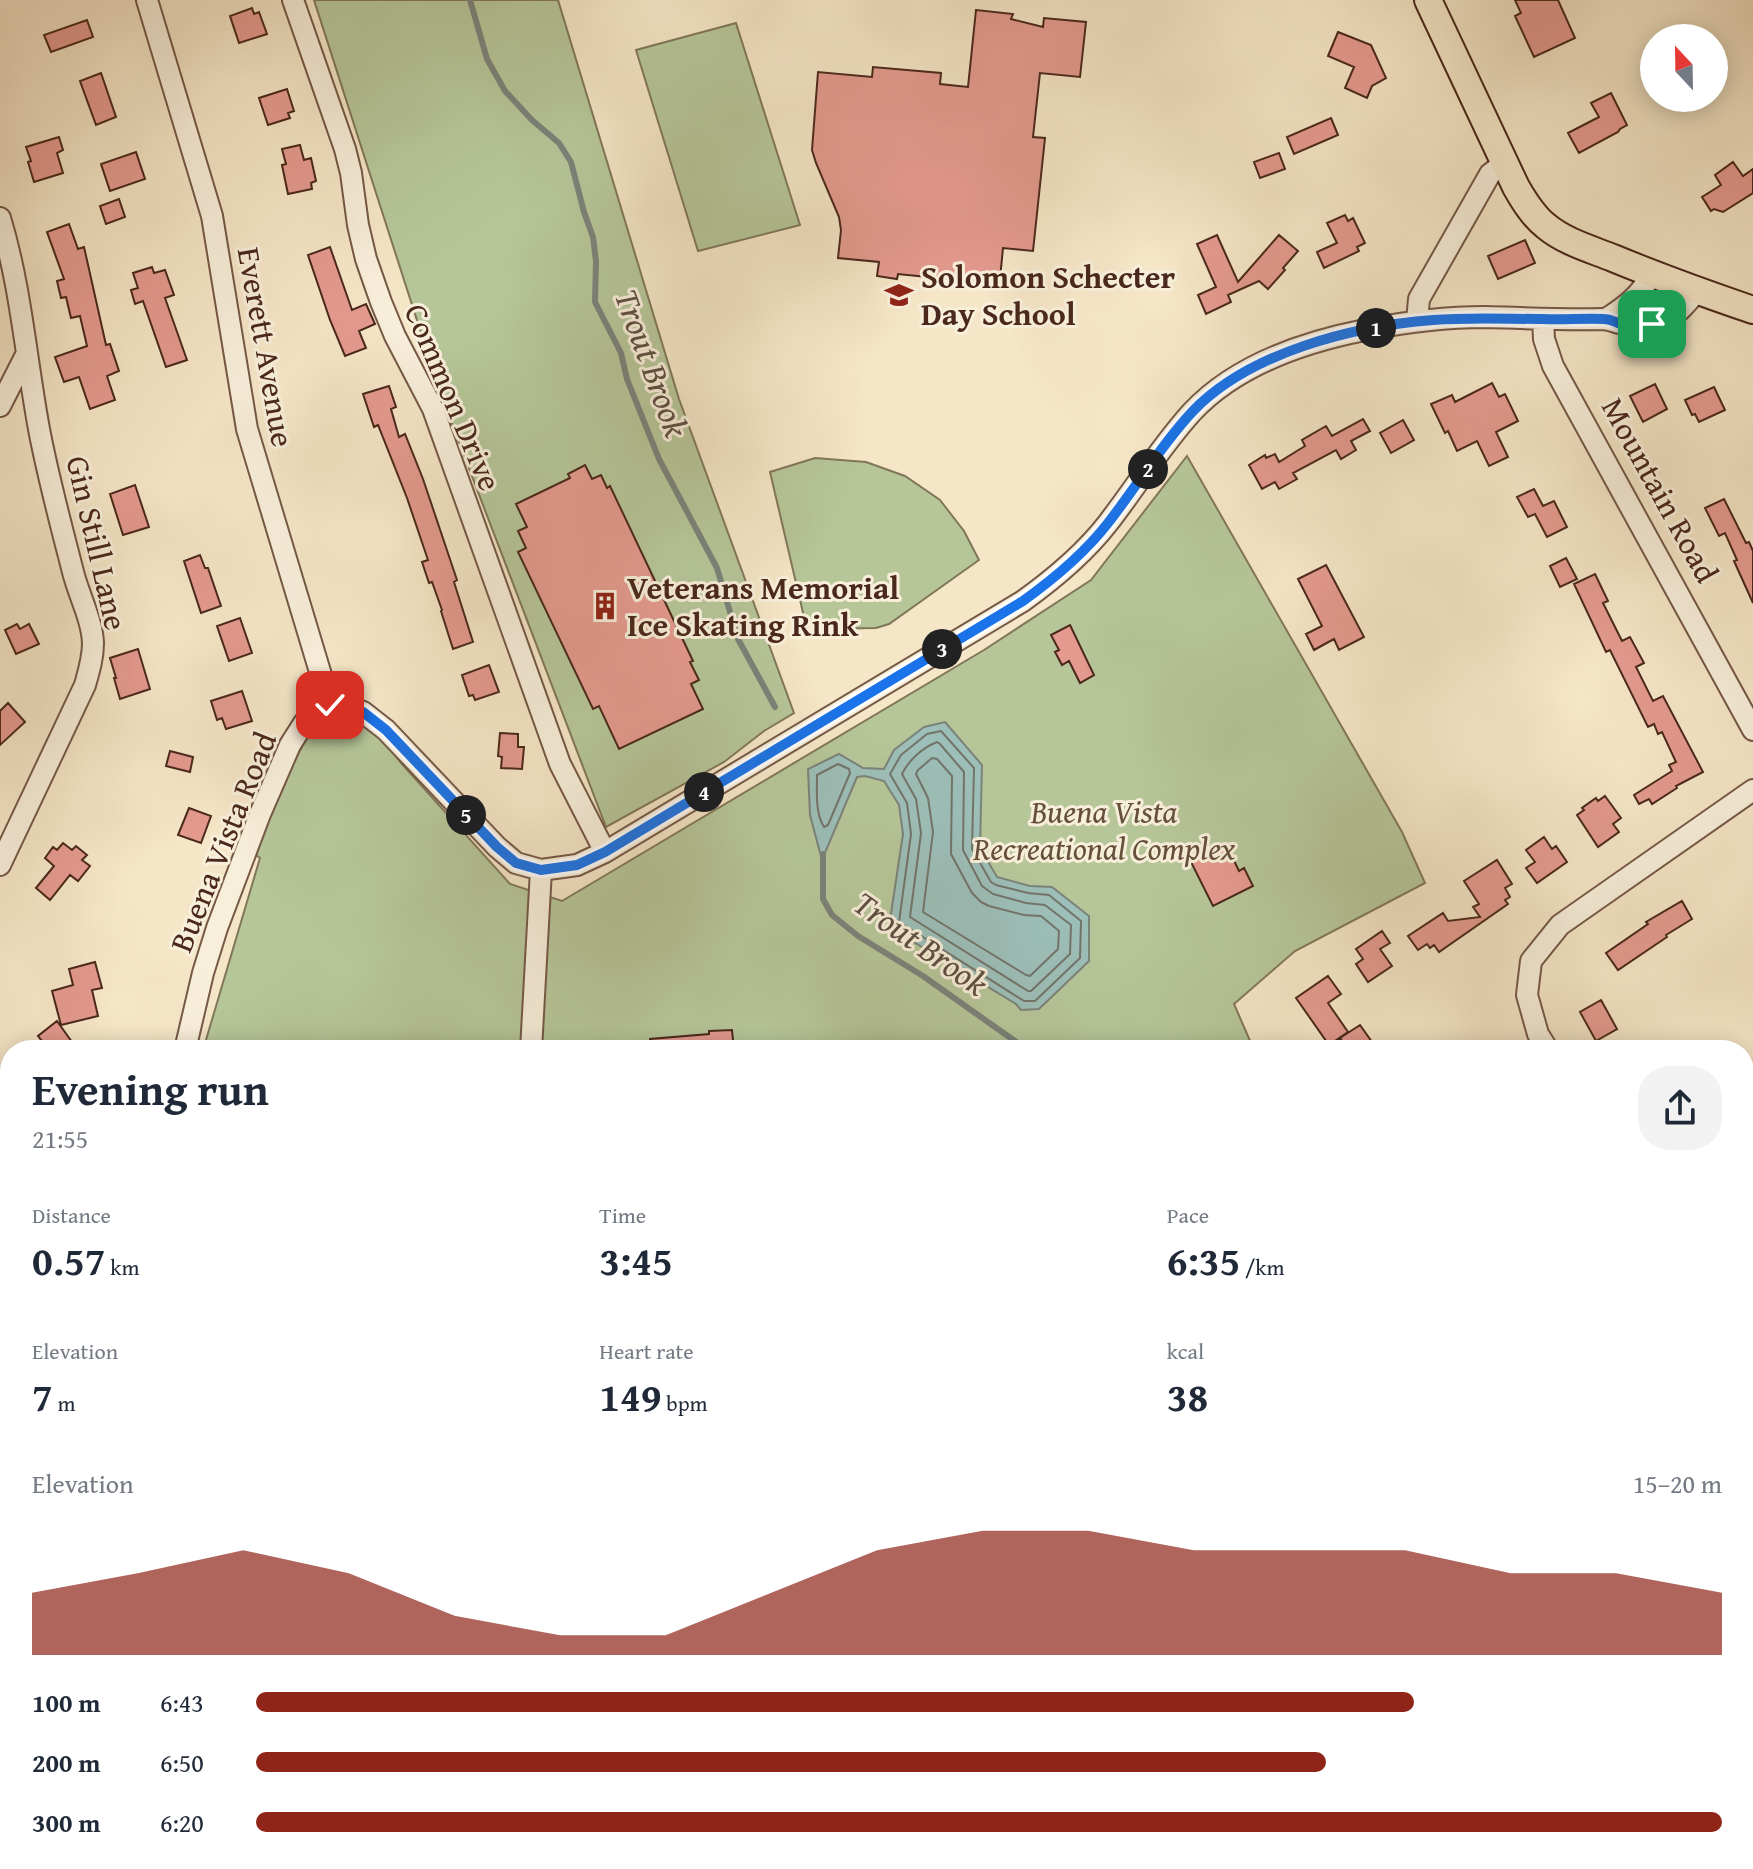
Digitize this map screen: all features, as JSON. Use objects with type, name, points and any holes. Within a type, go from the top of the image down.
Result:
[{"type":"main road","points":[[1435,2],[1504,163],[1525,202],[1544,225],[1571,241],[1652,274],[1753,310]]},
{"type":"street","name":"Everett Avenue","points":[[147,0],[212,216],[247,429],[330,705]]},
{"type":"street","name":"Common Drive","points":[[293,0],[345,149],[366,259],[381,302],[433,409],[560,764],[605,852]]},
{"type":"street","points":[[1417,321],[1419,299],[1490,174],[1504,163]]},
{"type":"street","name":"Gin Still Lane","points":[[0,218],[17,287],[39,430],[93,641],[92,660],[85,685],[0,865]]},
{"type":"street","points":[[1606,319],[1634,299],[1652,274]]},
{"type":"street","points":[[330,705],[346,705],[363,712],[386,730],[497,847],[516,863],[541,870],[577,865],[605,852],[1023,601],[1058,575],[1090,544],[1193,411],[1240,374],[1279,355],[1363,330],[1417,321],[1484,317],[1606,319],[1633,325],[1659,323],[1708,295]]},
{"type":"street","name":"Mountain Road","points":[[1543,319],[1544,339],[1553,366],[1753,730]]},
{"type":"street","points":[[0,406],[27,353]]},
{"type":"street","name":"Buena Vista Road","points":[[187,1040],[217,928],[260,814],[290,745],[304,723],[315,711],[330,705]]},
{"type":"street","points":[[1542,1040],[1527,995],[1531,961],[1560,925],[1753,790]]},
{"type":"street","points":[[532,1040],[541,870]]},
{"type":"green space","points":[[314,0],[558,0],[679,399],[794,713],[764,731],[724,762],[606,827],[441,395]]},
{"type":"green space","points":[[736,23],[800,225],[698,251],[636,50]]},
{"type":"green space","name":"Buena Vista Recreational Complex","points":[[1187,456],[1402,832],[1425,883],[1295,951],[1234,1004],[1250,1040],[206,1040],[260,858],[249,850],[312,727],[364,717],[510,884],[562,901],[984,650],[1091,580]]},
{"type":"green space","points":[[815,458],[866,462],[905,476],[940,500],[964,531],[979,560],[889,624],[876,628],[820,629],[804,617],[770,472]]},
{"type":"water","points":[[945,722],[982,765],[980,848],[997,877],[1030,886],[1052,887],[1089,916],[1089,961],[1039,1009],[1021,1010],[1016,1004],[889,927],[903,834],[899,805],[884,781],[857,777],[822,860],[810,815],[808,769],[839,754],[863,768],[884,769],[894,750],[924,727]]},
{"type":"building","points":[[1515,0],[1558,0],[1575,38],[1534,57],[1515,16],[1521,13]]},
{"type":"building","points":[[252,8],[254,14],[259,12],[267,34],[239,43],[230,16]]},
{"type":"building","points":[[976,10],[1013,14],[1011,19],[1043,27],[1044,18],[1086,22],[1080,77],[1040,73],[1033,137],[1045,138],[1033,251],[1003,248],[999,289],[977,287],[977,282],[898,274],[897,279],[877,276],[879,262],[838,258],[839,217],[812,150],[818,72],[872,77],[873,67],[941,73],[940,84],[968,87]]},
{"type":"building","points":[[87,20],[93,37],[51,52],[44,35]]},
{"type":"building","points":[[1338,32],[1371,45],[1386,78],[1372,86],[1367,98],[1345,88],[1354,67],[1328,56]]},
{"type":"building","points":[[101,73],[116,117],[96,125],[80,81]]},
{"type":"building","points":[[287,89],[294,111],[288,113],[290,118],[268,125],[259,98]]},
{"type":"building","points":[[1611,93],[1627,125],[1579,153],[1568,133],[1599,117],[1591,103]]},
{"type":"building","points":[[1331,118],[1338,135],[1294,154],[1287,137]]},
{"type":"building","points":[[59,137],[63,150],[57,153],[63,173],[34,182],[26,147]]},
{"type":"building","points":[[300,145],[304,160],[311,158],[316,181],[311,183],[312,189],[288,194],[282,149]]},
{"type":"building","points":[[136,152],[145,179],[110,191],[101,164]]},
{"type":"building","points":[[1279,153],[1285,169],[1260,178],[1254,162]]},
{"type":"building","points":[[1733,162],[1743,176],[1753,169],[1753,193],[1723,212],[1711,211],[1702,197],[1721,185],[1715,175]]},
{"type":"building","points":[[119,199],[125,217],[106,224],[100,206]]},
{"type":"building","points":[[1345,215],[1348,221],[1353,218],[1365,243],[1357,247],[1359,251],[1324,268],[1317,252],[1337,243],[1327,223]]},
{"type":"building","points":[[69,224],[78,249],[84,247],[106,345],[110,344],[119,371],[107,376],[115,400],[90,409],[79,377],[64,382],[55,357],[87,346],[80,316],[71,318],[66,297],[61,298],[57,281],[64,279],[47,232]]},
{"type":"building","points":[[1217,235],[1238,282],[1279,235],[1298,251],[1268,289],[1259,281],[1228,295],[1231,302],[1206,314],[1198,295],[1216,287],[1197,244]]},
{"type":"building","points":[[1525,240],[1535,263],[1498,279],[1488,256]]},
{"type":"building","points":[[330,247],[352,310],[366,304],[375,324],[359,331],[366,348],[345,356],[308,255]]},
{"type":"building","points":[[152,267],[154,273],[165,270],[174,295],[165,298],[187,360],[166,367],[143,301],[135,304],[131,290],[138,288],[133,273]]},
{"type":"building","points":[[1492,383],[1499,397],[1505,394],[1518,421],[1496,432],[1508,457],[1489,466],[1477,441],[1457,451],[1431,404],[1452,395],[1455,402]]},
{"type":"building","points":[[1655,384],[1667,409],[1643,422],[1630,396]]},
{"type":"building","points":[[389,386],[396,407],[391,409],[399,437],[405,434],[423,479],[457,580],[454,582],[473,642],[453,649],[442,610],[422,562],[428,560],[407,498],[378,425],[374,427],[363,394]]},
{"type":"building","points":[[1714,387],[1725,410],[1699,422],[1685,400]]},
{"type":"building","points":[[1363,419],[1370,431],[1351,441],[1356,450],[1341,459],[1336,450],[1293,473],[1297,479],[1279,489],[1275,482],[1262,489],[1249,465],[1265,455],[1266,458],[1275,454],[1279,462],[1305,446],[1302,440],[1326,426],[1332,436]]},
{"type":"building","points":[[1403,420],[1414,440],[1391,453],[1380,433]]},
{"type":"building","name":"Veterans Memorial Ice Skating Rink","points":[[585,465],[592,479],[601,475],[607,488],[610,486],[693,661],[690,662],[699,680],[691,684],[703,709],[619,749],[599,706],[593,709],[518,552],[526,548],[518,531],[527,527],[516,504],[570,478],[568,474]]},
{"type":"building","points":[[135,485],[149,527],[123,535],[110,494]]},
{"type":"building","points":[[1534,489],[1543,506],[1554,501],[1567,527],[1547,537],[1535,514],[1528,517],[1517,497]]},
{"type":"building","points":[[1724,499],[1753,551],[1753,603],[1725,533],[1719,536],[1705,508]]},
{"type":"building","points":[[200,555],[205,568],[208,568],[221,606],[201,613],[184,561]]},
{"type":"building","points":[[1566,558],[1577,579],[1560,587],[1550,566]]},
{"type":"building","points":[[1326,565],[1364,637],[1339,650],[1334,639],[1314,650],[1306,634],[1322,626],[1298,579]]},
{"type":"building","points":[[1595,574],[1608,601],[1603,603],[1622,641],[1630,637],[1644,663],[1636,667],[1653,701],[1663,696],[1703,772],[1676,786],[1652,804],[1649,799],[1639,804],[1634,795],[1672,771],[1669,765],[1676,762],[1662,732],[1658,734],[1654,724],[1648,727],[1610,650],[1606,652],[1574,584]]},
{"type":"building","points":[[240,618],[252,653],[229,661],[217,626]]},
{"type":"building","points":[[17,624],[20,629],[29,624],[39,644],[16,654],[5,630]]},
{"type":"building","points":[[1070,625],[1094,675],[1080,683],[1069,661],[1062,665],[1051,635]]},
{"type":"building","points":[[138,649],[150,689],[120,699],[110,658]]},
{"type":"building","points":[[489,665],[499,692],[475,700],[473,695],[469,696],[462,675]]},
{"type":"building","points":[[242,691],[252,721],[226,729],[222,718],[217,720],[211,701]]},
{"type":"building","points":[[8,703],[25,722],[0,745],[0,711]]},
{"type":"building","points":[[500,733],[518,734],[518,747],[524,747],[522,769],[501,768],[502,757],[498,756]]},
{"type":"building","points":[[170,751],[193,757],[190,772],[166,766]]},
{"type":"building","points":[[1605,796],[1621,818],[1613,824],[1619,832],[1598,847],[1577,815],[1596,798],[1598,801]]},
{"type":"building","points":[[189,808],[211,816],[201,843],[178,835]]},
{"type":"building","points":[[1544,837],[1552,849],[1556,846],[1567,862],[1537,883],[1526,868],[1535,862],[1526,850]]},
{"type":"building","points":[[63,843],[72,850],[76,846],[87,855],[82,860],[90,866],[78,881],[70,875],[50,900],[36,888],[54,866],[45,858],[53,847],[57,850]]},
{"type":"building","points":[[1226,844],[1239,871],[1244,868],[1253,886],[1213,906],[1191,862]]},
{"type":"building","points":[[1497,860],[1512,884],[1505,888],[1510,897],[1505,900],[1508,904],[1439,952],[1434,945],[1430,948],[1427,944],[1418,950],[1408,936],[1443,913],[1448,921],[1480,917],[1473,907],[1479,904],[1464,881]]},
{"type":"building","points":[[1682,901],[1692,919],[1618,970],[1606,953],[1648,924],[1646,922]]},
{"type":"building","points":[[1382,931],[1390,943],[1380,949],[1392,966],[1368,982],[1356,964],[1363,959],[1356,949]]},
{"type":"building","points":[[95,962],[102,988],[92,990],[98,1016],[61,1025],[52,991],[73,985],[69,969]]},
{"type":"building","points":[[1328,976],[1341,994],[1328,1003],[1348,1032],[1336,1040],[1325,1040],[1296,998]]},
{"type":"building","points":[[1601,1000],[1617,1029],[1595,1040],[1580,1012]]},
{"type":"building","points":[[57,1021],[71,1040],[41,1040],[38,1036]]},
{"type":"building","points":[[1360,1025],[1371,1040],[1342,1040],[1340,1038]]},
{"type":"building","points":[[732,1030],[733,1040],[650,1040],[709,1034],[709,1031]]},
{"type":"waterway","name":"Trout Brook","points":[[470,0],[487,59],[505,91],[559,143],[571,162],[593,237],[595,302],[621,353],[627,379],[659,459],[717,568],[738,639],[775,707]]},
{"type":"waterway","name":"Trout Brook","points":[[823,854],[823,899],[832,915],[858,936],[923,976],[1013,1040]]},
{"type":"place","name":"Solomon Schecter Day School","points":[[899,295]]},
{"type":"place","name":"Veterans Memorial Ice Skating Rink","points":[[605,606]]},
{"type":"route","points":[[330,705],[346,705],[363,712],[386,730],[497,847],[516,863],[541,870],[577,865],[632,837],[1023,601],[1058,575],[1090,544],[1193,411],[1240,374],[1306,346],[1363,330],[1417,321],[1484,317],[1606,319],[1621,324],[1652,324]]}]
